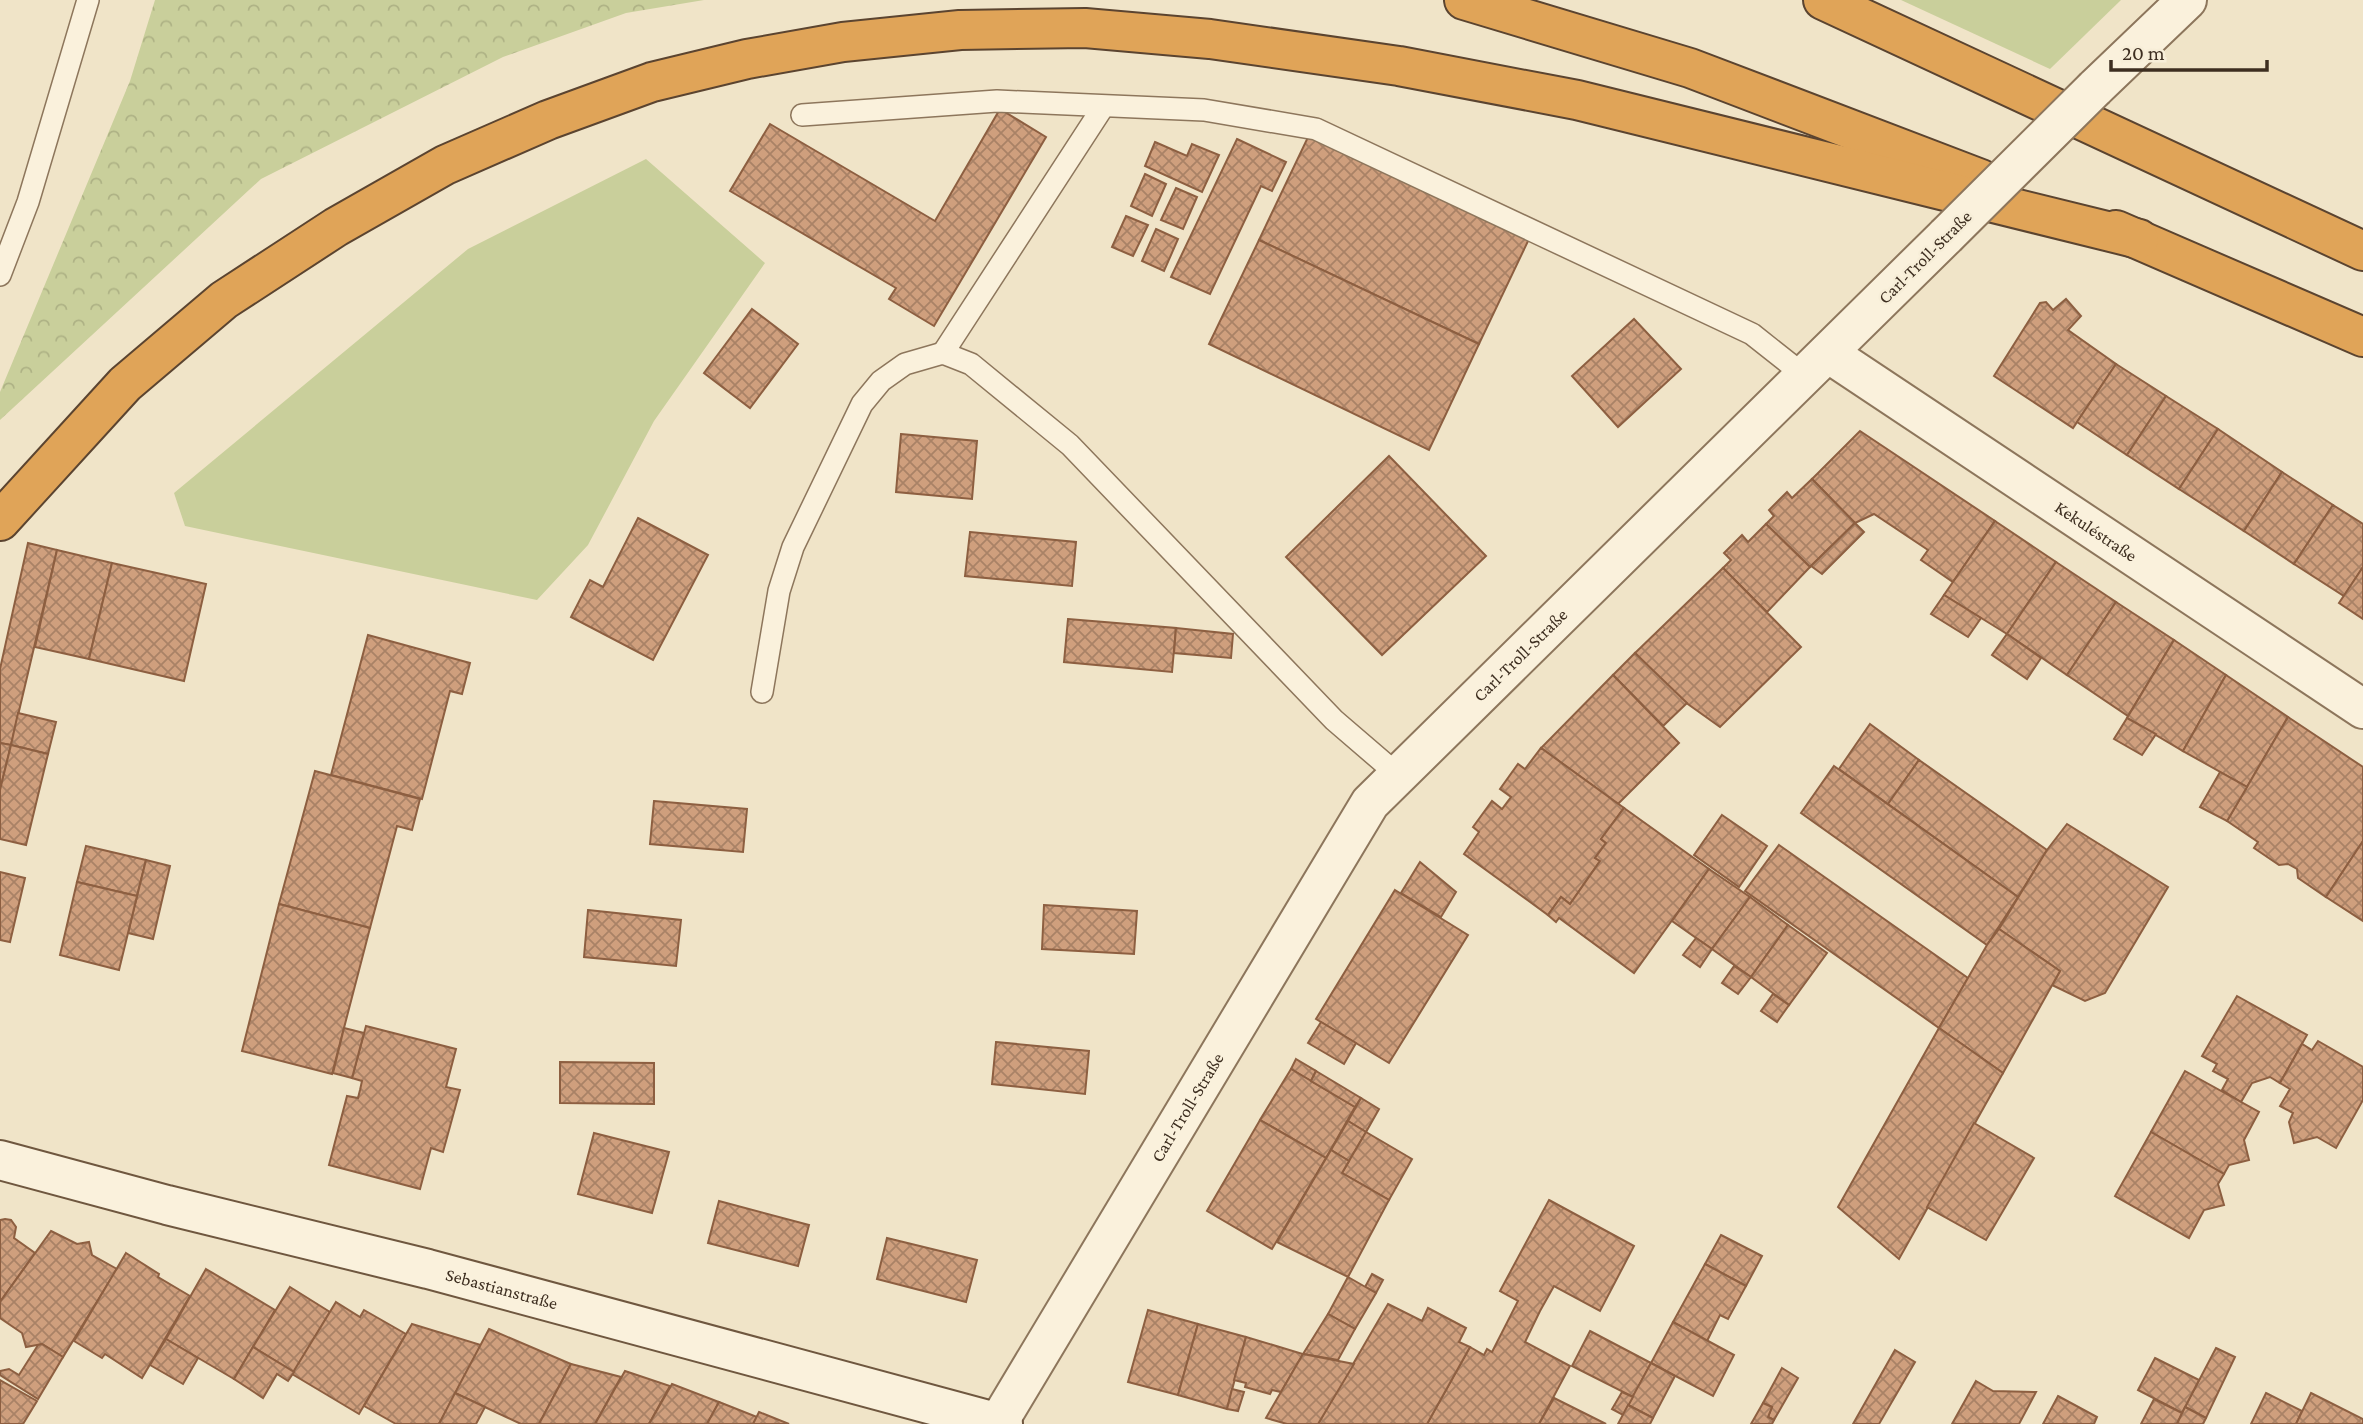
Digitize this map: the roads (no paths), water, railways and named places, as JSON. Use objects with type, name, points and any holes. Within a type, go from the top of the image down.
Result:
[{"type":"highway","points":[[1464,0],[1690,68],[2139,239],[2363,337]]},
{"type":"highway","points":[[1823,0],[2363,251]]},
{"type":"highway","points":[[0,521],[125,384],[224,300],[336,227],[444,164],[548,120],[652,82],[747,59],[843,42],[960,30],[1084,28],[1210,39],[1399,66],[1577,100],[2139,239]]},
{"type":"street","name":"Carl-Troll-Straße","points":[[1001,1423],[1370,803],[2187,0]]},
{"type":"street","name":"Kekuléstraße","points":[[1816,364],[2363,709]]},
{"type":"street","name":"Sebastianstraße","points":[[0,1160],[167,1205],[428,1269],[1001,1423]]},
{"type":"lane","points":[[0,275],[28,202],[88,0]]},
{"type":"lane","points":[[802,115],[997,101],[1204,110],[1316,129],[1816,364]]},
{"type":"lane","points":[[943,353],[1103,107]]},
{"type":"lane","points":[[762,692],[779,591],[790,558],[862,404],[881,381],[905,364],[943,353],[971,364],[1070,445],[1334,720],[1398,775]]}]
